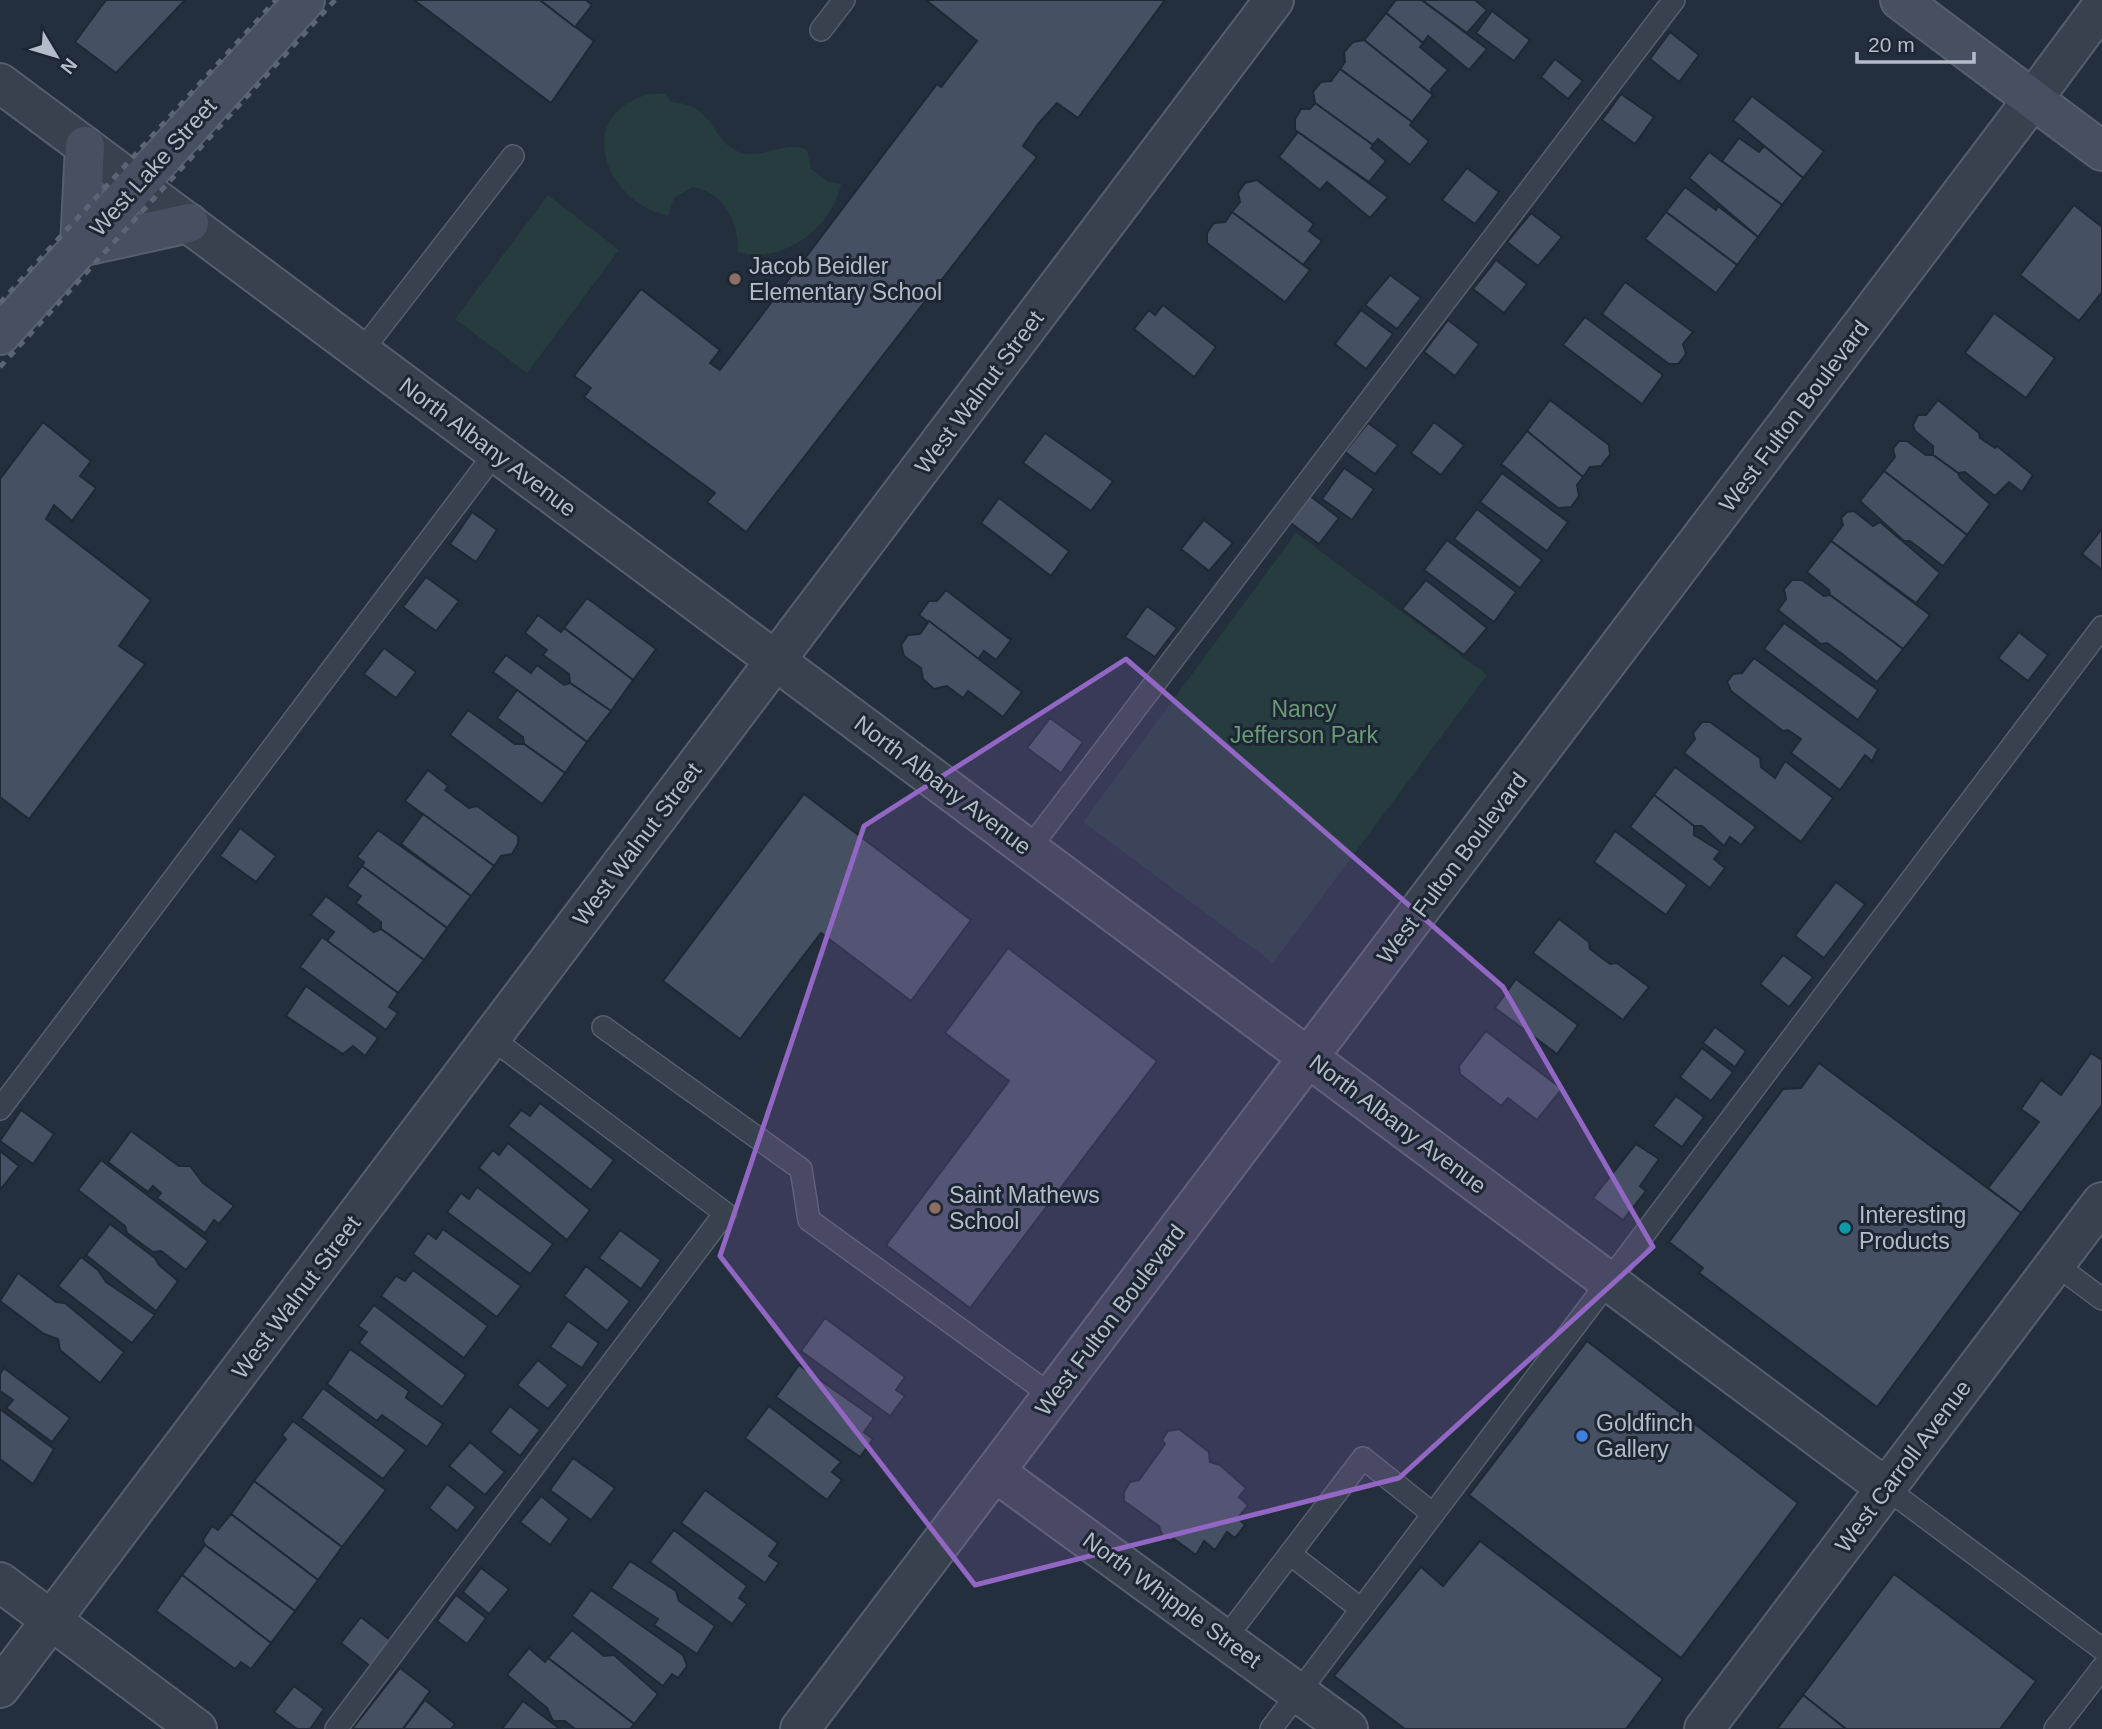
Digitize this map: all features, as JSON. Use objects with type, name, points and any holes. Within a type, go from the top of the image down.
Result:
[{"type":"main road","name":"West Lake Street","points":[[0,335],[305,0]]},
{"type":"main road","points":[[1900,0],[2102,151]]},
{"type":"main road","points":[[85,146],[80,247],[189,223]]},
{"type":"street","name":"West Walnut Street","points":[[0,1688],[1273,0]]},
{"type":"street","name":"West Fulton Boulevard","points":[[800,1729],[2102,6]]},
{"type":"street","name":"North Albany Avenue","points":[[4,94],[85,146],[189,223],[1886,1488]]},
{"type":"street","name":"West Carroll Avenue","points":[[1704,1729],[2102,1202]]},
{"type":"street","name":"North Whipple Street","points":[[995,1472],[1348,1729]]},
{"type":"street","points":[[0,1582],[197,1729]]},
{"type":"lane","points":[[821,30],[844,0]]},
{"type":"lane","points":[[1029,849],[1674,0]]},
{"type":"lane","points":[[361,352],[513,156]]},
{"type":"lane","points":[[0,1109],[495,452]]},
{"type":"lane","points":[[1271,1729],[2102,627]]},
{"type":"lane","points":[[603,1027],[800,1169],[809,1220],[1052,1396]]},
{"type":"lane","points":[[336,1729],[725,1213],[491,1038]]},
{"type":"lane","points":[[2055,1264],[2102,1299]]},
{"type":"lane","points":[[1225,1639],[1363,1458],[1433,1514]]},
{"type":"lane","points":[[1886,1488],[2102,1649]]},
{"type":"lane","points":[[1290,1554],[1362,1609]]},
{"type":"lane","points":[[2054,1729],[2102,1668]]},
{"type":"highlighted area","points":[[1126,659],[1503,987],[1653,1247],[1399,1478],[975,1585],[720,1256],[864,826]]},
{"type":"green space","points":[[650,94],[665,94],[672,102],[697,110],[729,146],[739,152],[756,154],[790,147],[807,150],[811,169],[829,182],[841,184],[827,215],[803,239],[788,248],[755,255],[738,252],[735,230],[728,210],[714,195],[704,190],[693,187],[674,198],[668,216],[646,208],[627,194],[614,176],[606,157],[605,137],[611,119],[626,104]]},
{"type":"green space","points":[[548,195],[619,250],[527,373],[455,319]]},
{"type":"green space","name":"Nancy Jefferson Park","points":[[1296,533],[1487,675],[1273,963],[1083,822]]},
{"type":"building","points":[[106,0],[185,0],[116,73],[75,42]]},
{"type":"building","points":[[414,0],[540,0],[594,41],[551,103]]},
{"type":"building","points":[[540,0],[586,0],[592,5],[575,27]]},
{"type":"building","points":[[926,0],[1165,0],[1078,118],[1057,103],[1038,124],[1023,146],[1037,157],[746,532],[707,502],[715,493],[584,397],[591,388],[574,376],[641,289],[720,350],[710,363],[720,370],[937,84],[941,87],[977,41]]},
{"type":"building","points":[[1396,0],[1422,0],[1487,49],[1469,70],[1428,36],[1423,43],[1386,13]]},
{"type":"building","points":[[1422,0],[1475,0],[1487,10],[1467,33]]},
{"type":"building","points":[[1492,11],[1530,40],[1514,61],[1476,33]]},
{"type":"building","points":[[1386,13],[1423,43],[1420,47],[1448,70],[1431,89],[1433,95],[1364,40]]},
{"type":"building","points":[[1670,32],[1699,55],[1679,82],[1650,59]]},
{"type":"building","points":[[1364,40],[1433,95],[1412,122],[1340,69],[1345,62],[1344,52],[1353,42]]},
{"type":"building","points":[[1555,59],[1583,81],[1568,99],[1541,77]]},
{"type":"building","points":[[1340,69],[1412,122],[1410,125],[1429,141],[1410,165],[1378,139],[1373,145],[1315,103],[1313,92],[1321,82],[1331,81]]},
{"type":"building","points":[[1621,94],[1654,117],[1635,144],[1602,120]]},
{"type":"building","points":[[1752,96],[1824,151],[1803,178],[1733,120]]},
{"type":"building","points":[[1315,103],[1373,145],[1371,148],[1386,161],[1369,182],[1295,130],[1295,119],[1301,109],[1310,109]]},
{"type":"building","points":[[1298,132],[1388,197],[1370,218],[1327,182],[1320,190],[1279,157]]},
{"type":"building","points":[[1739,138],[1759,152],[1764,146],[1803,178],[1782,205],[1722,161]]},
{"type":"building","points":[[1709,152],[1782,205],[1758,237],[1689,178]]},
{"type":"building","points":[[1467,168],[1499,192],[1475,224],[1442,200]]},
{"type":"building","points":[[1257,180],[1314,224],[1309,231],[1322,241],[1303,265],[1232,212],[1240,202],[1238,193],[1245,183]]},
{"type":"building","points":[[1685,187],[1716,210],[1718,206],[1758,237],[1737,265],[1666,212]]},
{"type":"building","points":[[2074,205],[2102,227],[2102,292],[2079,321],[2020,275]]},
{"type":"building","points":[[1232,212],[1310,270],[1285,302],[1207,243],[1207,233],[1214,223],[1225,222]]},
{"type":"building","points":[[1666,212],[1737,265],[1716,293],[1645,239]]},
{"type":"building","points":[[1531,213],[1562,237],[1538,266],[1507,242]]},
{"type":"building","points":[[1496,260],[1527,284],[1504,313],[1473,289]]},
{"type":"building","points":[[1390,275],[1421,298],[1397,329],[1365,305]]},
{"type":"building","points":[[1625,282],[1693,332],[1683,344],[1686,354],[1678,364],[1669,364],[1602,314]]},
{"type":"building","points":[[1163,305],[1216,347],[1194,377],[1134,329],[1149,310],[1155,315]]},
{"type":"building","points":[[1361,310],[1393,334],[1366,369],[1335,344]]},
{"type":"building","points":[[1994,313],[2055,358],[2026,398],[1965,353]]},
{"type":"building","points":[[1585,317],[1663,375],[1642,404],[1563,345]]},
{"type":"building","points":[[1448,320],[1479,344],[1455,376],[1424,352]]},
{"type":"building","points":[[1550,400],[1609,445],[1610,455],[1601,466],[1590,467],[1583,477],[1527,431]]},
{"type":"building","points":[[1938,400],[1979,433],[1980,438],[1995,448],[1997,446],[2033,475],[2022,492],[2009,482],[1995,496],[1965,472],[1958,473],[1933,455],[1933,446],[1915,431],[1913,425],[1918,415],[1926,415]]},
{"type":"building","points":[[43,422],[91,461],[80,476],[96,488],[72,521],[54,505],[46,519],[151,600],[119,646],[145,664],[29,819],[0,797],[0,479]]},
{"type":"building","points":[[1434,422],[1464,445],[1441,475],[1411,453]]},
{"type":"building","points":[[1368,423],[1398,445],[1375,474],[1345,452]]},
{"type":"building","points":[[1527,431],[1583,477],[1577,485],[1579,496],[1571,507],[1558,508],[1501,464]]},
{"type":"building","points":[[1045,433],[1113,481],[1091,511],[1023,463]]},
{"type":"building","points":[[1899,441],[1907,441],[1926,455],[1933,455],[1958,473],[1960,478],[1990,504],[1967,535],[1884,471],[1895,457],[1893,449]]},
{"type":"building","points":[[1344,468],[1374,489],[1352,520],[1322,499]]},
{"type":"building","points":[[1884,471],[1967,535],[1943,566],[1910,541],[1904,541],[1860,501]]},
{"type":"building","points":[[1502,473],[1568,522],[1547,551],[1480,502]]},
{"type":"building","points":[[1309,495],[1339,518],[1319,544],[1288,521]]},
{"type":"building","points":[[999,498],[1069,551],[1051,576],[981,523]]},
{"type":"building","points":[[1477,509],[1542,560],[1520,588],[1454,539]]},
{"type":"building","points":[[1854,511],[1873,526],[1880,522],[1940,573],[1916,603],[1831,541],[1843,525],[1841,518],[1847,512]]},
{"type":"building","points":[[472,512],[497,530],[476,562],[450,544]]},
{"type":"building","points":[[1204,520],[1233,543],[1209,571],[1181,549]]},
{"type":"building","points":[[2102,529],[2102,570],[2082,554]]},
{"type":"building","points":[[1447,540],[1516,592],[1494,622],[1424,570]]},
{"type":"building","points":[[1831,541],[1930,615],[1903,649],[1830,595],[1829,590],[1807,572]]},
{"type":"building","points":[[426,577],[459,601],[436,631],[403,607]]},
{"type":"building","points":[[1426,580],[1487,628],[1464,655],[1402,609]]},
{"type":"building","points":[[1792,580],[1802,580],[1824,596],[1830,595],[1903,649],[1877,682],[1841,653],[1827,643],[1821,644],[1778,610],[1786,599],[1784,589]]},
{"type":"building","points":[[946,590],[1011,640],[996,660],[984,651],[978,659],[919,615],[929,601],[937,601]]},
{"type":"building","points":[[587,598],[656,649],[633,680],[564,628]]},
{"type":"building","points":[[1147,606],[1177,628],[1155,657],[1125,637]]},
{"type":"building","points":[[538,615],[561,632],[564,628],[633,680],[611,711],[570,683],[569,674],[543,655],[547,650],[525,633]]},
{"type":"building","points":[[929,621],[1022,692],[1003,717],[968,691],[963,698],[947,686],[934,689],[923,679],[921,668],[904,656],[901,645],[908,635],[920,634]]},
{"type":"building","points":[[1784,623],[1878,690],[1858,720],[1764,649]]},
{"type":"building","points":[[2019,632],[2048,655],[2028,681],[1998,658]]},
{"type":"building","points":[[384,648],[416,672],[396,698],[364,674]]},
{"type":"building","points":[[506,655],[531,673],[537,665],[564,685],[570,683],[611,711],[587,742],[493,672]]},
{"type":"building","points":[[1754,658],[1878,749],[1872,761],[1865,755],[1840,790],[1791,753],[1801,739],[1788,730],[1783,731],[1731,691],[1727,682],[1733,674],[1742,673]]},
{"type":"building","points":[[517,690],[587,742],[565,773],[524,744],[523,737],[497,718]]},
{"type":"building","points":[[468,710],[515,744],[524,744],[565,773],[542,804],[450,735]]},
{"type":"building","points":[[1050,718],[1083,742],[1061,773],[1027,748]]},
{"type":"building","points":[[1702,722],[1710,722],[1760,758],[1761,767],[1775,778],[1785,761],[1833,798],[1801,842],[1684,753],[1695,739],[1693,733]]},
{"type":"building","points":[[1675,767],[1756,827],[1741,845],[1730,837],[1724,846],[1702,826],[1694,826],[1654,795]]},
{"type":"building","points":[[428,770],[448,786],[445,790],[469,808],[477,806],[518,836],[518,844],[512,854],[501,856],[494,866],[405,801]]},
{"type":"building","points":[[804,794],[971,920],[911,1001],[821,933],[740,1039],[663,981]]},
{"type":"building","points":[[1654,795],[1694,826],[1694,835],[1720,851],[1714,859],[1725,868],[1710,888],[1630,827]]},
{"type":"building","points":[[423,814],[494,866],[471,896],[401,844]]},
{"type":"building","points":[[240,828],[276,856],[256,882],[220,856]]},
{"type":"building","points":[[378,830],[471,896],[447,928],[362,866],[364,862],[357,857]]},
{"type":"building","points":[[1615,831],[1687,885],[1666,915],[1594,862]]},
{"type":"building","points":[[362,866],[447,928],[424,960],[381,929],[381,922],[356,903],[361,896],[347,886]]},
{"type":"building","points":[[1836,882],[1865,904],[1824,958],[1795,936]]},
{"type":"building","points":[[326,896],[374,932],[381,929],[424,960],[398,993],[327,941],[334,932],[311,915]]},
{"type":"building","points":[[1559,919],[1589,942],[1590,949],[1610,964],[1617,963],[1649,987],[1623,1020],[1533,953]]},
{"type":"building","points":[[322,937],[398,993],[389,1007],[398,1013],[386,1030],[300,967]]},
{"type":"building","points":[[1008,948],[1157,1061],[970,1308],[886,1245],[1009,1081],[945,1033]]},
{"type":"building","points":[[1783,955],[1813,977],[1789,1007],[1760,984]]},
{"type":"building","points":[[1516,979],[1578,1025],[1557,1054],[1495,1008]]},
{"type":"building","points":[[306,986],[378,1038],[365,1056],[353,1046],[343,1054],[286,1016]]},
{"type":"building","points":[[1715,1027],[1746,1051],[1735,1067],[1703,1043]]},
{"type":"building","points":[[1486,1031],[1562,1089],[1537,1120],[1508,1098],[1501,1106],[1460,1074],[1459,1066]]},
{"type":"building","points":[[1702,1048],[1733,1072],[1711,1101],[1680,1077]]},
{"type":"building","points":[[2091,1053],[2102,1060],[2102,1105],[2021,1213],[1988,1188],[2039,1122],[2021,1109],[2041,1080],[2061,1095]]},
{"type":"building","name":"Interesting Products","points":[[1819,1063],[2021,1213],[1877,1407],[1699,1273],[1703,1268],[1669,1242],[1783,1089],[1801,1088]]},
{"type":"building","points":[[1676,1096],[1704,1117],[1682,1147],[1653,1126]]},
{"type":"building","points":[[540,1103],[614,1160],[591,1190],[508,1126],[521,1110],[530,1116]]},
{"type":"building","points":[[21,1110],[54,1134],[33,1164],[0,1141]]},
{"type":"building","points":[[131,1131],[179,1166],[190,1166],[203,1183],[234,1206],[219,1224],[214,1220],[205,1233],[157,1198],[161,1193],[153,1186],[148,1192],[108,1162]]},
{"type":"building","points":[[508,1143],[590,1210],[567,1240],[479,1168],[493,1150],[499,1155]]},
{"type":"building","points":[[1636,1144],[1659,1159],[1640,1186],[1646,1191],[1623,1220],[1593,1198]]},
{"type":"building","points":[[0,1151],[19,1166],[0,1190]]},
{"type":"building","points":[[101,1160],[208,1241],[186,1270],[161,1251],[153,1252],[127,1233],[125,1226],[78,1190]]},
{"type":"building","points":[[477,1187],[553,1244],[530,1274],[447,1212],[461,1193],[469,1199]]},
{"type":"building","points":[[110,1224],[155,1258],[159,1265],[178,1281],[156,1311],[86,1255]]},
{"type":"building","points":[[443,1229],[521,1286],[497,1317],[413,1254],[428,1233],[436,1239]]},
{"type":"building","points":[[620,1230],[661,1260],[641,1289],[599,1258]]},
{"type":"building","points":[[81,1257],[98,1270],[106,1282],[155,1315],[132,1343],[58,1286]]},
{"type":"building","points":[[586,1266],[630,1301],[607,1331],[564,1296]]},
{"type":"building","points":[[413,1270],[488,1326],[464,1358],[381,1296],[396,1276],[405,1281]]},
{"type":"building","points":[[18,1273],[56,1302],[65,1303],[124,1352],[100,1383],[60,1350],[58,1339],[44,1334],[0,1301]]},
{"type":"building","points":[[374,1305],[466,1375],[442,1407],[359,1343],[367,1332],[358,1326]]},
{"type":"building","points":[[825,1318],[905,1377],[896,1390],[905,1396],[890,1416],[801,1351]]},
{"type":"building","points":[[568,1321],[599,1343],[582,1368],[550,1347]]},
{"type":"building","points":[[1587,1341],[1798,1503],[1681,1658],[1469,1495]]},
{"type":"building","points":[[350,1349],[409,1391],[406,1398],[443,1424],[427,1447],[382,1415],[377,1421],[327,1384]]},
{"type":"building","points":[[538,1360],[568,1385],[548,1409],[517,1385]]},
{"type":"building","points":[[799,1365],[874,1418],[864,1432],[873,1439],[860,1457],[776,1397]]},
{"type":"building","points":[[4,1368],[70,1418],[52,1442],[6,1408],[13,1400],[0,1391],[0,1374]]},
{"type":"building","points":[[323,1388],[406,1450],[383,1479],[301,1418]]},
{"type":"building","points":[[510,1406],[540,1430],[520,1456],[490,1432]]},
{"type":"building","points":[[769,1406],[841,1462],[832,1472],[842,1480],[827,1500],[745,1438]]},
{"type":"building","points":[[0,1409],[54,1449],[33,1484],[0,1459]]},
{"type":"building","points":[[293,1421],[386,1490],[342,1547],[254,1481],[286,1439],[282,1435]]},
{"type":"building","points":[[1179,1429],[1209,1452],[1210,1462],[1220,1465],[1246,1488],[1239,1497],[1248,1505],[1238,1518],[1245,1525],[1235,1538],[1227,1532],[1215,1550],[1204,1541],[1196,1555],[1174,1539],[1170,1541],[1162,1535],[1159,1526],[1124,1501],[1124,1492],[1130,1482],[1139,1480],[1165,1444],[1162,1440],[1168,1431]]},
{"type":"building","points":[[470,1442],[505,1472],[485,1495],[449,1466]]},
{"type":"building","points":[[573,1458],[615,1488],[591,1520],[550,1490]]},
{"type":"building","points":[[254,1481],[342,1547],[318,1580],[231,1514]]},
{"type":"building","points":[[447,1484],[476,1507],[457,1531],[429,1508]]},
{"type":"building","points":[[705,1490],[778,1543],[769,1556],[779,1563],[765,1583],[681,1523]]},
{"type":"building","points":[[541,1496],[569,1519],[550,1545],[520,1522]]},
{"type":"building","points":[[231,1514],[318,1580],[295,1611],[205,1545],[203,1540],[212,1526],[218,1530]]},
{"type":"building","points":[[674,1530],[747,1586],[739,1598],[747,1604],[732,1624],[650,1562]]},
{"type":"building","points":[[1480,1541],[1663,1679],[1626,1729],[1405,1729],[1334,1676],[1421,1567],[1443,1586]]},
{"type":"building","points":[[205,1545],[295,1611],[271,1643],[182,1575]]},
{"type":"building","points":[[630,1561],[676,1591],[679,1601],[715,1626],[697,1654],[654,1625],[658,1619],[611,1588]]},
{"type":"building","points":[[481,1568],[509,1589],[489,1614],[463,1592]]},
{"type":"building","points":[[1894,1574],[2036,1681],[2000,1729],[1846,1729],[1803,1695]]},
{"type":"building","points":[[182,1575],[271,1643],[251,1669],[241,1662],[235,1669],[156,1611]]},
{"type":"building","points":[[591,1590],[683,1655],[687,1666],[678,1678],[672,1674],[663,1686],[572,1616]]},
{"type":"building","points":[[456,1595],[486,1618],[467,1644],[437,1621]]},
{"type":"building","points":[[361,1617],[390,1640],[371,1667],[341,1643]]},
{"type":"building","points":[[572,1630],[604,1656],[614,1655],[658,1694],[634,1724],[548,1658]]},
{"type":"building","points":[[529,1648],[545,1662],[548,1658],[634,1724],[630,1729],[575,1729],[565,1721],[553,1721],[547,1708],[507,1675]]},
{"type":"building","points":[[400,1668],[430,1691],[403,1729],[352,1729]]},
{"type":"building","points":[[294,1686],[324,1709],[310,1729],[297,1729],[274,1712]]},
{"type":"building","points":[[1803,1695],[1846,1729],[1777,1729]]},
{"type":"building","points":[[425,1700],[455,1724],[451,1729],[403,1729]]},
{"type":"building","points":[[523,1701],[560,1729],[502,1729]]},
{"type":"railway","points":[[0,303],[276,0]]},
{"type":"railway","points":[[0,367],[335,0]]},
{"type":"place","name":"Jacob Beidler Elementary School","points":[[735,279]]},
{"type":"place","name":"Saint Mathews School","points":[[935,1208]]},
{"type":"place","name":"Interesting Products","points":[[1845,1228]]},
{"type":"place","name":"Goldfinch Gallery","points":[[1582,1436]]}]
